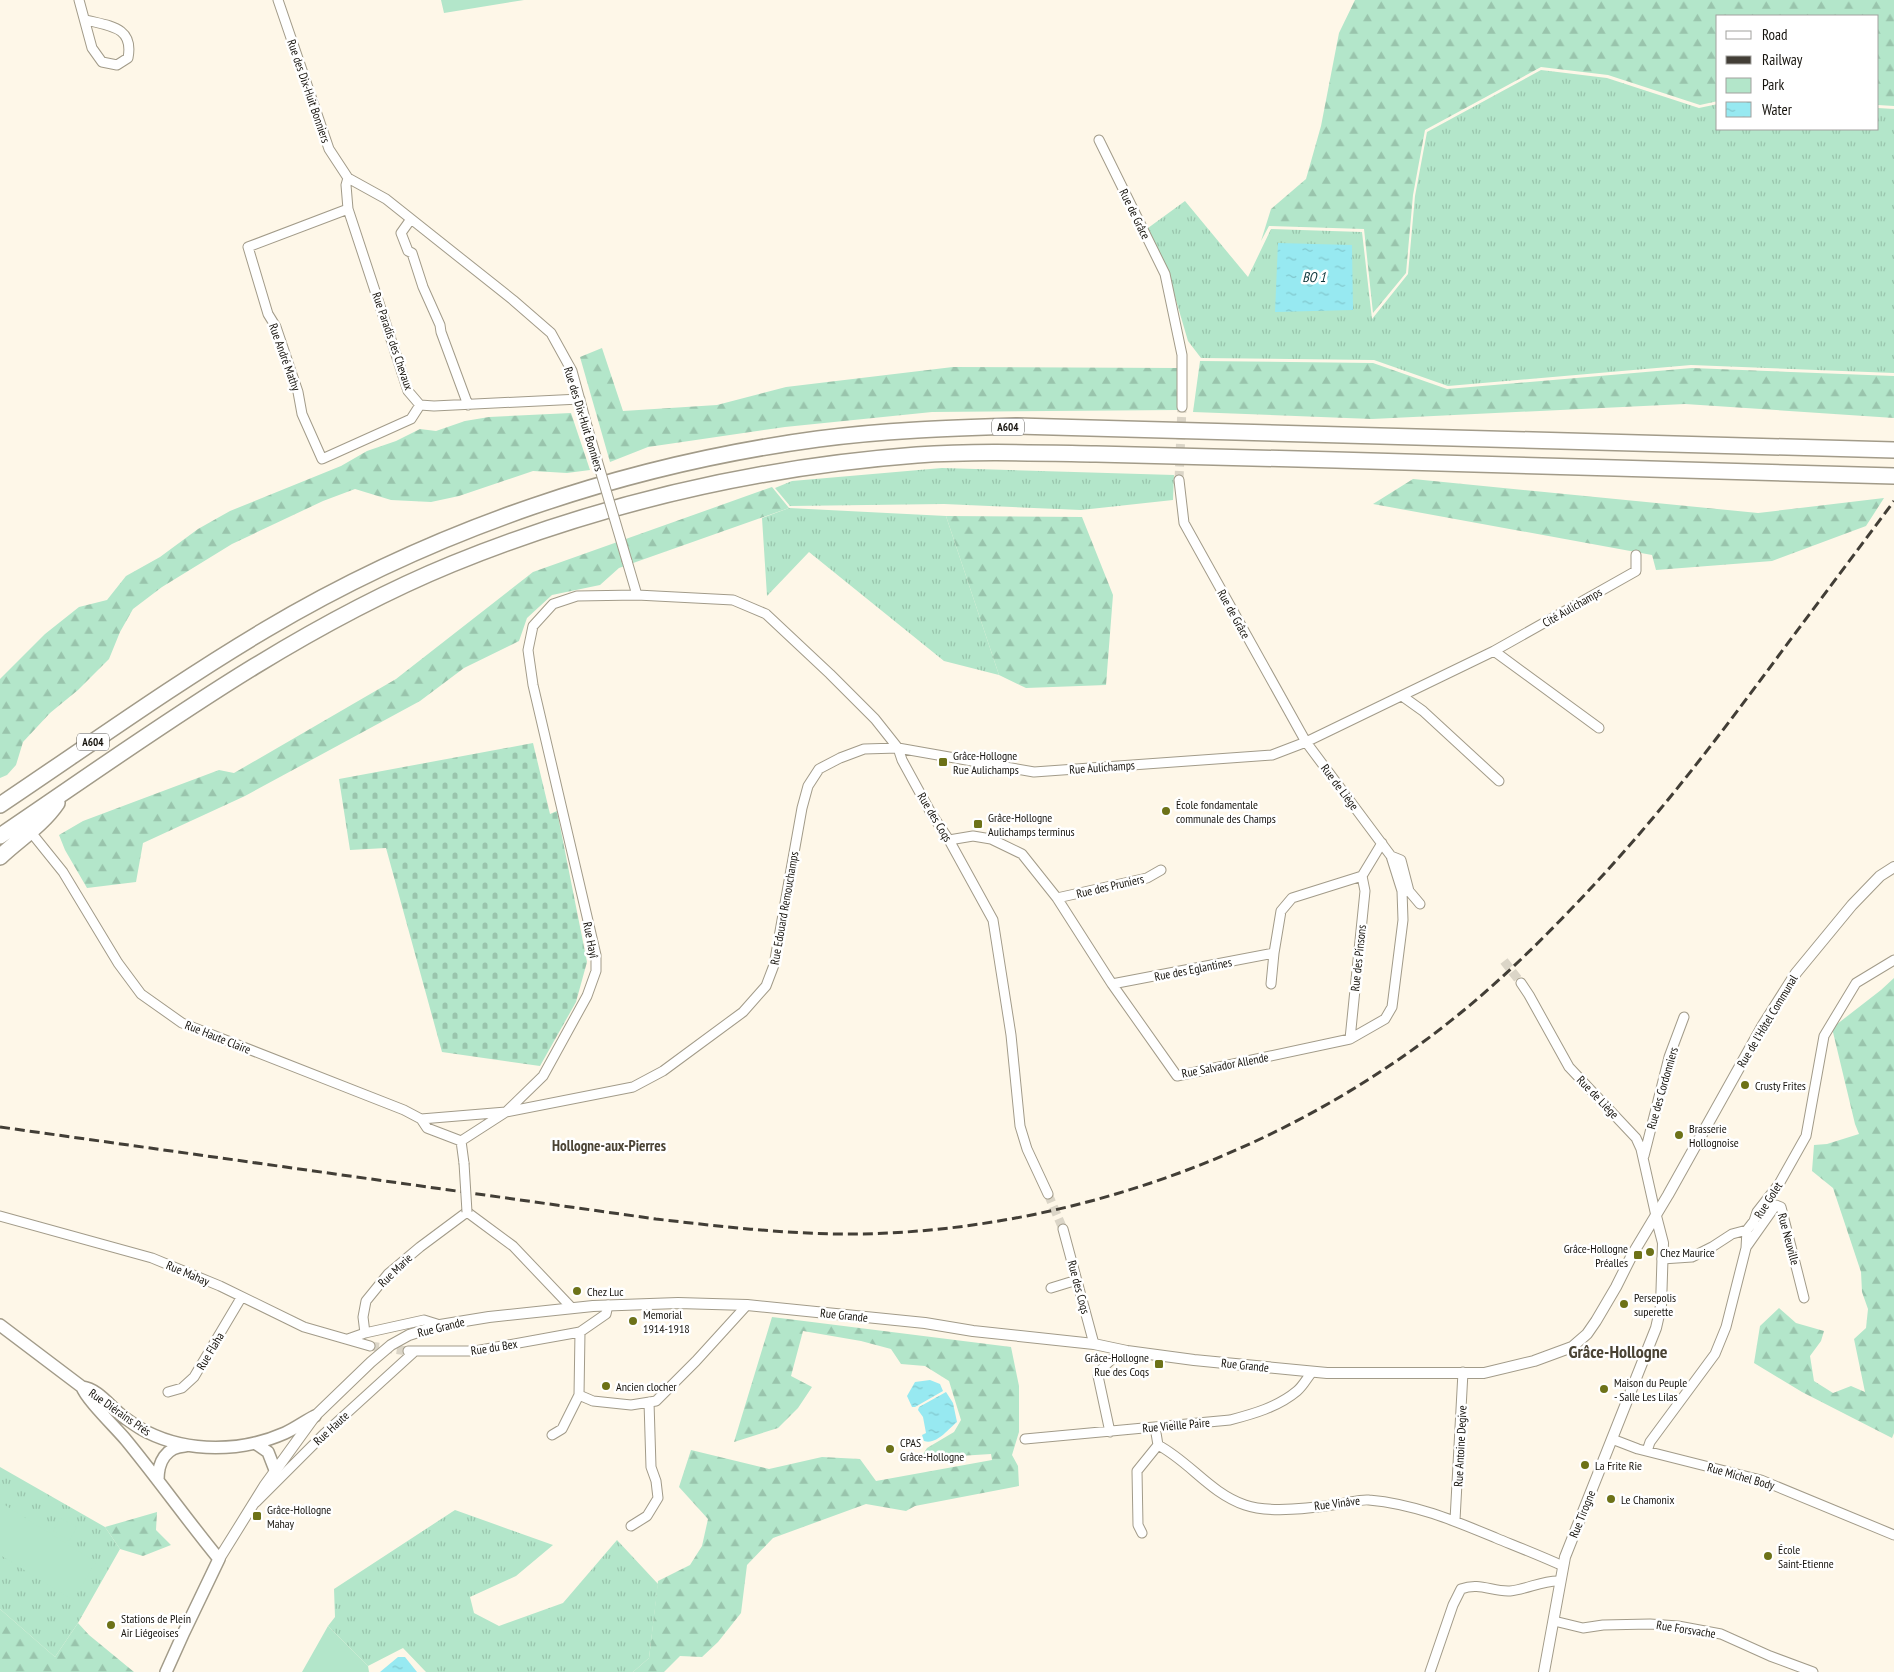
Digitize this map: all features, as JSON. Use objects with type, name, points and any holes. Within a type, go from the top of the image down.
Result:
[{"type":"highway","name":"A604","points":[[4,800],[174,687],[266,630],[353,582],[440,541],[533,506],[719,455],[819,438],[919,429],[1017,426],[1894,450]]},
{"type":"highway","name":"A604","points":[[0,836],[278,652],[364,605],[450,566],[540,531],[635,503],[725,481],[821,465],[920,455],[1017,452],[1222,456],[1894,476]]},
{"type":"highway","points":[[0,857],[47,817],[64,794]]},
{"type":"main road","name":"Rue Diérains Prés","points":[[0,1325],[82,1387],[92,1390],[117,1412],[144,1431],[186,1446]]},
{"type":"main road","name":"Rue Diérains Prés","points":[[82,1387],[86,1397],[105,1416],[168,1492],[172,1501],[219,1559]]},
{"type":"main road","name":"Rue Diérains Prés","points":[[158,1480],[163,1457],[174,1448],[186,1446],[213,1448],[255,1443],[284,1434],[315,1416]]},
{"type":"main road","points":[[255,1443],[268,1452],[275,1470]]},
{"type":"main road","points":[[166,1672],[219,1559]]},
{"type":"street","points":[[79,0],[86,20],[92,48],[102,62],[116,65],[128,58],[130,47],[126,35],[116,28],[86,20]]},
{"type":"street","name":"Rue des Dix-Huit Bonniers","points":[[278,0],[329,149],[348,178],[386,199],[513,300],[551,333],[572,371],[637,595]]},
{"type":"street","name":"Rue de Grâce","points":[[1099,140],[1165,274],[1182,355],[1182,407]]},
{"type":"street","points":[[348,178],[346,185],[348,209]]},
{"type":"street","name":"Rue André Mathy","points":[[348,209],[248,246],[268,314],[276,327],[298,392],[302,414],[322,459],[411,419],[420,405]]},
{"type":"street","name":"Rue Paradis des Chevaux","points":[[348,209],[408,391],[420,405],[468,405],[580,399]]},
{"type":"street","points":[[411,219],[401,233],[408,251],[412,253],[468,405]]},
{"type":"street","name":"Rue de Grâce","points":[[1179,480],[1184,523],[1306,742]]},
{"type":"street","name":"Cité Aulichamps","points":[[1306,742],[1494,651],[1636,570],[1636,555]]},
{"type":"street","name":"Rue des Coqs","points":[[637,595],[733,600],[766,614],[869,712],[898,748],[902,760],[931,813],[949,840],[993,920],[1011,1034],[1020,1126],[1027,1149],[1048,1194]]},
{"type":"street","name":"Rue Hayî","points":[[461,1141],[506,1112],[543,1076],[587,996],[596,972],[596,955],[533,685],[528,650],[534,626],[553,604],[577,596],[637,595]]},
{"type":"street","points":[[1494,651],[1599,728]]},
{"type":"street","points":[[1402,696],[1423,711],[1499,781]]},
{"type":"street","name":"Rue Aulichamps","points":[[898,748],[1034,772],[1272,755],[1306,742]]},
{"type":"street","name":"Rue de Liège","points":[[1306,742],[1391,856],[1401,860],[1409,892],[1420,904]]},
{"type":"street","name":"Rue Edouard Remouchamps","points":[[421,1119],[506,1112],[633,1088],[662,1071],[742,1012],[766,986],[774,965],[802,808],[808,786],[819,769],[840,758],[864,749],[898,748]]},
{"type":"street","name":"Rue Haute Claire","points":[[34,836],[63,872],[118,963],[141,994],[163,1011],[182,1023],[404,1110],[421,1119],[427,1128],[461,1141]]},
{"type":"street","name":"Rue Salvador Allende","points":[[949,840],[973,836],[991,839],[1022,854],[1057,898],[1112,984],[1178,1076],[1350,1039],[1385,1019],[1392,1007],[1402,920],[1402,891],[1391,856]]},
{"type":"street","points":[[1271,984],[1281,911],[1292,898],[1362,876],[1382,843]]},
{"type":"street","name":"Rue de l'Hôtel Communal","points":[[1572,1347],[1587,1334],[1596,1321],[1763,1025],[1796,973],[1852,905],[1880,876],[1894,866]]},
{"type":"street","name":"Rue des Pruniers","points":[[1057,898],[1147,878],[1161,870]]},
{"type":"street","name":"Rue des Pinsons","points":[[1350,1039],[1365,891],[1362,876]]},
{"type":"street","name":"Rue des Eglantines","points":[[1112,984],[1274,953]]},
{"type":"street","name":"Rue Golet","points":[[1647,1451],[1650,1442],[1715,1354],[1726,1327],[1746,1248],[1747,1230],[1754,1222],[1757,1212],[1779,1184],[1806,1136],[1824,1036],[1856,983],[1894,960]]},
{"type":"street","name":"Rue de Liège","points":[[1521,983],[1569,1067],[1636,1138],[1643,1159],[1656,1216]]},
{"type":"street","name":"Rue des Cordonniers","points":[[1643,1159],[1669,1057],[1684,1017]]},
{"type":"street","points":[[461,1141],[467,1212],[513,1246],[571,1307]]},
{"type":"street","name":"Rue Neuville","points":[[1746,1248],[1776,1205],[1781,1207],[1804,1298]]},
{"type":"street","name":"Rue Marie","points":[[365,1333],[363,1317],[366,1301],[388,1274],[467,1212]]},
{"type":"street","name":"Rue Mahay","points":[[0,1216],[152,1258],[198,1277],[304,1327],[370,1346]]},
{"type":"street","name":"Rue Tirogne","points":[[1544,1672],[1563,1566],[1656,1328],[1661,1306],[1663,1243],[1656,1216]]},
{"type":"street","name":"Rue des Coqs","points":[[1063,1229],[1094,1344]]},
{"type":"street","points":[[1662,1260],[1692,1257],[1732,1234],[1747,1230]]},
{"type":"street","points":[[1051,1288],[1077,1280]]},
{"type":"street","name":"Rue Flaha","points":[[168,1392],[182,1388],[194,1378],[241,1298]]},
{"type":"street","name":"Rue Grande","points":[[219,1559],[275,1470],[315,1416],[347,1383],[382,1352],[410,1335],[440,1325],[489,1317],[571,1307],[608,1305],[678,1303],[746,1305],[925,1323],[973,1332],[1094,1344],[1119,1350],[1312,1372],[1484,1373],[1534,1361],[1572,1347]]},
{"type":"street","points":[[552,1435],[562,1429],[579,1395],[580,1332],[606,1314],[608,1305]]},
{"type":"street","points":[[579,1395],[593,1401],[631,1404],[656,1401],[746,1305]]},
{"type":"street","points":[[348,1339],[365,1333],[424,1320],[440,1325]]},
{"type":"street","name":"Rue du Bex","points":[[411,1352],[475,1351],[580,1332]]},
{"type":"street","points":[[1110,1432],[1098,1376],[1100,1370],[1117,1357],[1119,1350]]},
{"type":"street","name":"Rue Haute","points":[[251,1507],[325,1432],[411,1352]]},
{"type":"street","name":"Rue Vieille Paire","points":[[1025,1439],[1110,1432],[1157,1436],[1230,1420],[1254,1414],[1297,1391],[1312,1372]]},
{"type":"street","name":"Rue Antoine Degive","points":[[1455,1520],[1463,1372]]},
{"type":"street","points":[[631,1526],[647,1516],[658,1498],[656,1481],[651,1467],[649,1402]]},
{"type":"street","points":[[1142,1533],[1138,1525],[1137,1471],[1157,1436]]},
{"type":"street","name":"Rue Vinâve","points":[[1157,1436],[1206,1483],[1228,1499],[1246,1506],[1274,1510],[1367,1500],[1414,1507],[1455,1520],[1563,1566]]},
{"type":"street","name":"Rue Michel Body","points":[[1612,1438],[1647,1451],[1761,1480],[1894,1535]]},
{"type":"street","points":[[1430,1672],[1453,1605],[1461,1589],[1469,1586],[1480,1586],[1508,1591],[1524,1589],[1552,1581],[1560,1581]]},
{"type":"street","name":"Rue Forsvache","points":[[1554,1621],[1583,1628],[1603,1625],[1650,1624],[1678,1626],[1721,1634],[1812,1672]]},
{"type":"green space","points":[[441,0],[524,0],[444,13]]},
{"type":"green space","points":[[1355,0],[1894,0],[1894,106],[1879,105],[1879,15],[1716,15],[1716,101],[1700,105],[1608,75],[1541,67],[1425,130],[1413,195],[1406,273],[1373,313],[1364,229],[1269,226],[1261,241],[1271,209],[1306,179],[1321,126],[1339,33]]},
{"type":"green space","points":[[1541,70],[1607,78],[1699,108],[1716,104],[1716,130],[1879,130],[1879,108],[1894,109],[1894,373],[1691,365],[1448,386],[1374,360],[1201,358],[1188,341],[1168,273],[1148,228],[1185,201],[1248,277],[1271,229],[1362,232],[1372,319],[1408,274],[1415,196],[1427,132]]},
{"type":"green space","points":[[602,348],[623,411],[717,405],[786,387],[953,367],[1177,368],[1178,410],[932,412],[785,427],[648,447],[610,462],[580,357]]},
{"type":"green space","points":[[1200,361],[1373,363],[1447,389],[1692,368],[1894,376],[1894,418],[1685,404],[1372,419],[1193,412]]},
{"type":"green space","points":[[571,413],[590,470],[567,473],[533,471],[459,496],[431,502],[391,500],[355,489],[323,501],[232,544],[162,587],[133,609],[120,632],[109,659],[78,690],[50,713],[23,742],[16,765],[7,775],[0,778],[0,679],[45,634],[79,607],[107,600],[126,576],[160,557],[198,529],[230,511],[341,466],[367,451],[396,441],[420,429],[436,431],[465,421],[489,417]]},
{"type":"green space","points":[[942,468],[1174,475],[1173,500],[1081,510],[944,504],[790,506],[775,488],[792,481]]},
{"type":"green space","points":[[1413,479],[1758,513],[1884,498],[1866,526],[1772,561],[1656,570],[1652,555],[1373,504]]},
{"type":"green space","points":[[772,487],[789,508],[619,568],[600,585],[552,595],[527,618],[519,641],[464,668],[420,701],[245,796],[143,843],[136,882],[87,888],[65,850],[59,835],[83,821],[219,770],[234,773],[396,679],[533,572]]},
{"type":"green space","points":[[789,508],[946,516],[999,675],[944,661],[809,552],[767,596],[762,518]]},
{"type":"green space","points":[[946,516],[1082,517],[1113,595],[1106,685],[1026,688],[999,675]]},
{"type":"green space","points":[[533,743],[550,814],[557,811],[587,962],[576,1002],[540,1066],[442,1052],[386,848],[350,850],[339,779]]},
{"type":"green space","points":[[1894,978],[1894,1433],[1892,1438],[1802,1392],[1754,1363],[1760,1326],[1779,1308],[1796,1323],[1824,1331],[1821,1341],[1810,1356],[1814,1381],[1833,1393],[1851,1386],[1865,1392],[1854,1339],[1866,1328],[1868,1309],[1862,1292],[1861,1272],[1833,1188],[1812,1171],[1814,1145],[1827,1144],[1859,1134],[1832,1028]]},
{"type":"green space","points":[[772,1317],[1011,1347],[1019,1386],[1019,1432],[1012,1455],[1018,1466],[1019,1486],[915,1506],[906,1511],[866,1504],[773,1538],[747,1565],[741,1613],[718,1642],[702,1657],[680,1656],[664,1672],[633,1672],[649,1658],[658,1581],[690,1565],[702,1546],[708,1519],[679,1487],[691,1450],[769,1469],[822,1457],[860,1459],[876,1481],[992,1460],[991,1454],[943,1457],[922,1456],[927,1448],[954,1432],[961,1420],[949,1381],[925,1366],[901,1364],[891,1349],[861,1341],[803,1331],[791,1376],[812,1387],[798,1408],[778,1428],[734,1442]]},
{"type":"green space","points":[[0,1467],[105,1527],[120,1549],[78,1623],[55,1657],[0,1609]]},
{"type":"green space","points":[[0,1502],[96,1562],[73,1600],[0,1555]]},
{"type":"green space","points":[[455,1510],[553,1545],[516,1576],[470,1597],[474,1613],[499,1626],[563,1603],[617,1540],[658,1584],[649,1658],[633,1672],[426,1672],[403,1648],[368,1666],[328,1626],[335,1617],[334,1589]]},
{"type":"green space","points":[[157,1512],[156,1530],[171,1545],[143,1556],[120,1549],[105,1527]]},
{"type":"green space","points":[[60,1518],[77,1527],[69,1541],[53,1531]]},
{"type":"green space","points":[[0,1609],[55,1657],[78,1623],[89,1635],[134,1672],[0,1672]]},
{"type":"green space","points":[[328,1626],[368,1666],[369,1672],[302,1672]]},
{"type":"water","name":"BO 1","points":[[1278,243],[1352,245],[1353,310],[1275,312]]},
{"type":"water","points":[[930,1380],[940,1384],[943,1391],[912,1407],[907,1396],[915,1382]]},
{"type":"water","points":[[946,1392],[953,1403],[957,1422],[938,1439],[929,1442],[924,1441],[922,1435],[926,1433],[923,1417],[918,1410],[919,1407]]},
{"type":"water","points":[[398,1657],[405,1657],[417,1672],[380,1672]]},
{"type":"tunnel","points":[[1179,480],[1182,407]]},
{"type":"tunnel","points":[[1504,961],[1521,983]]},
{"type":"tunnel","points":[[1048,1194],[1063,1229]]},
{"type":"tunnel","points":[[370,1346],[408,1351]]},
{"type":"railway","points":[[0,1127],[656,1219],[785,1232],[863,1234],[943,1229],[1023,1217],[1102,1198],[1178,1173],[1253,1142],[1325,1105],[1394,1063],[1458,1015],[1510,970],[1614,863],[1681,784],[1894,501]]},
{"type":"place","name":"Grâce-Hollogne Rue Aulichamps","points":[[943,762]]},
{"type":"place","name":"École fondamentale communale des Champs","points":[[1166,811]]},
{"type":"place","name":"Grâce-Hollogne Aulichamps terminus","points":[[978,824]]},
{"type":"place","name":"Crusty Frites","points":[[1745,1085]]},
{"type":"place","name":"Brasserie Hollognoise","points":[[1679,1135]]},
{"type":"place","name":"Chez Maurice","points":[[1650,1252]]},
{"type":"place","name":"Grâce-Hollogne Préalles","points":[[1638,1255]]},
{"type":"place","name":"Chez Luc","points":[[577,1291]]},
{"type":"place","name":"Persepolis superette","points":[[1624,1304]]},
{"type":"place","name":"Memorial 1914-1918","points":[[633,1321]]},
{"type":"place","name":"Grâce-Hollogne Rue des Coqs","points":[[1159,1364]]},
{"type":"place","name":"Ancien clocher","points":[[606,1386]]},
{"type":"place","name":"Maison du Peuple - Salle Les Lilas","points":[[1604,1389]]},
{"type":"place","name":"CPAS Grâce-Hollogne","points":[[890,1449]]},
{"type":"place","name":"La Frite Rie","points":[[1585,1465]]},
{"type":"place","name":"Le Chamonix","points":[[1611,1499]]},
{"type":"place","name":"Grâce-Hollogne Mahay","points":[[257,1516]]},
{"type":"place","name":"École Saint-Etienne","points":[[1768,1556]]},
{"type":"place","name":"Stations de Plein Air Liégeoises","points":[[111,1625]]},
{"type":"district","name":"Hollogne-aux-Pierres","points":[[609,1145]]},
{"type":"district","name":"Grâce-Hollogne","points":[[1618,1351]]}]
